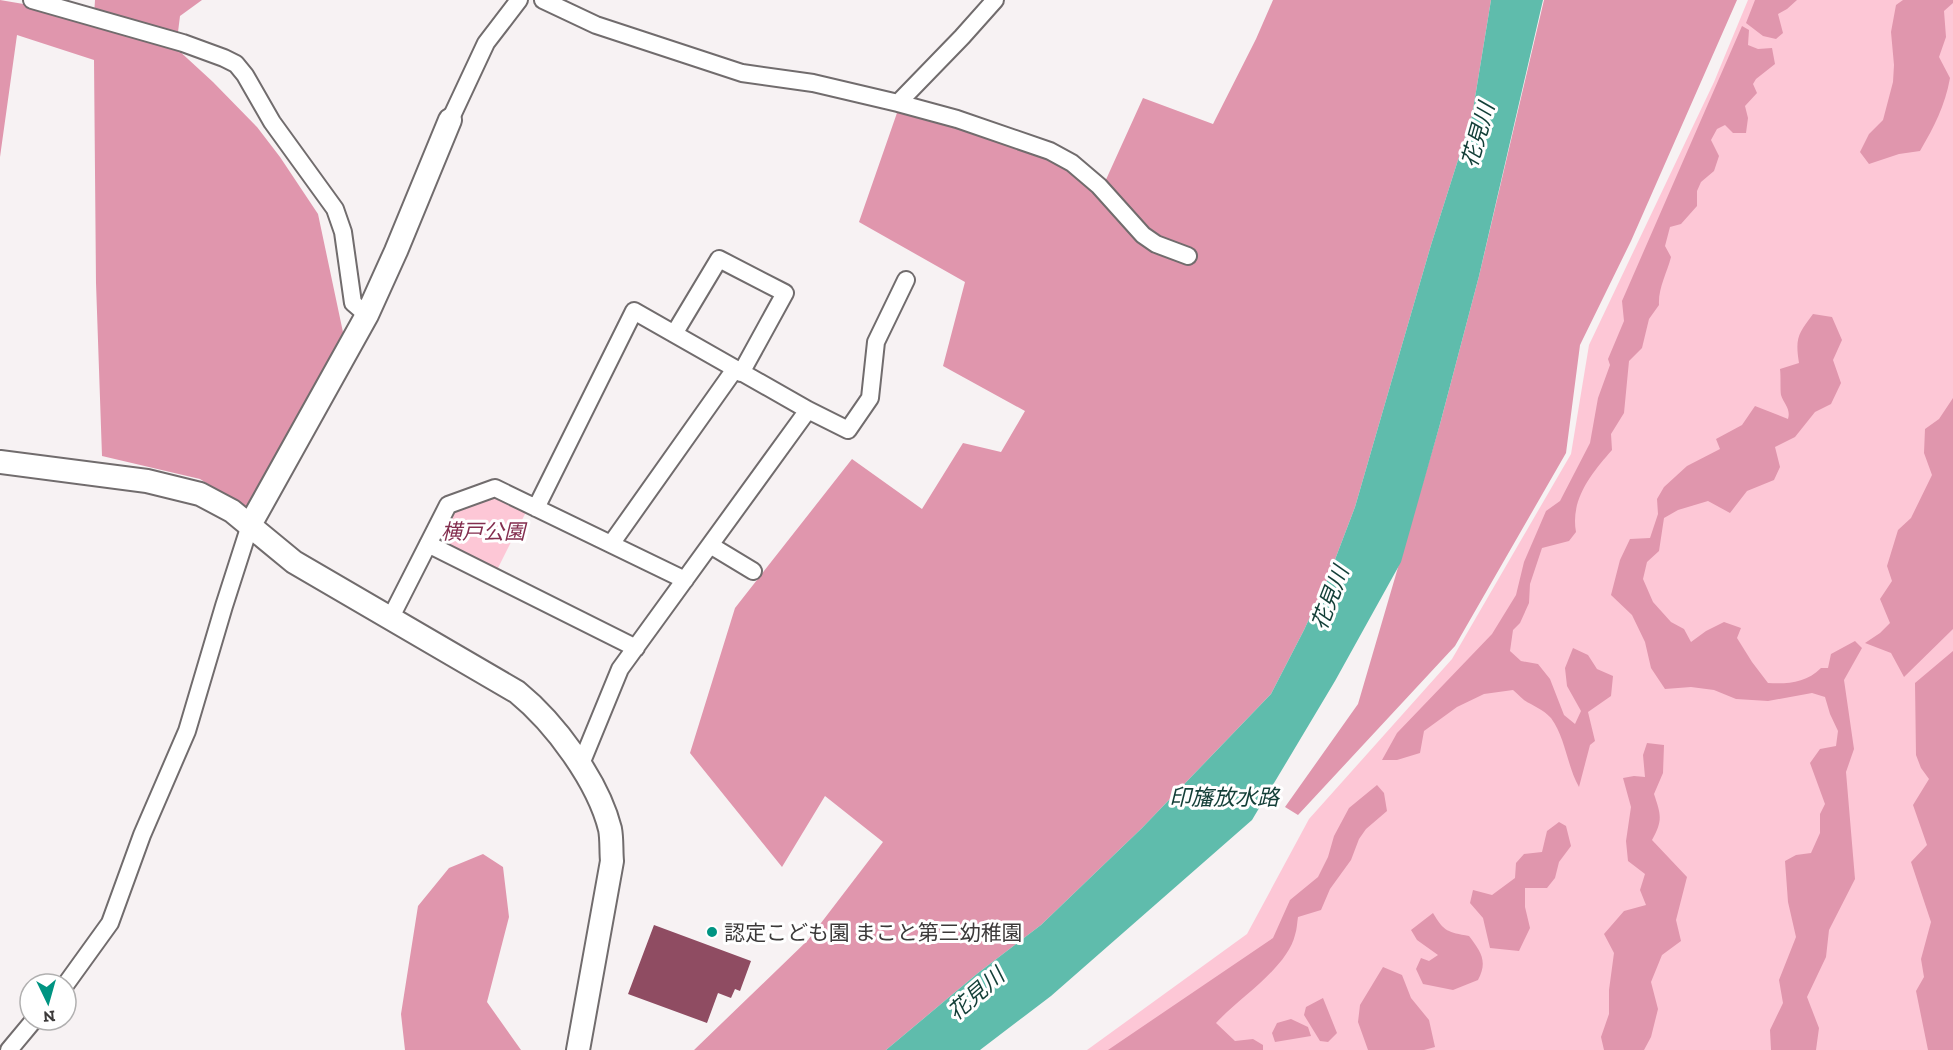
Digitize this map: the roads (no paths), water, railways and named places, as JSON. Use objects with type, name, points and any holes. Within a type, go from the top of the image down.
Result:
[{"type":"street","points":[[32,0],[183,43],[236,64],[245,75],[272,122],[335,209],[343,232],[353,303],[367,315]]},
{"type":"street","points":[[75,972],[110,923],[142,835],[187,731],[250,525],[367,315],[450,120],[486,43],[519,0]]},
{"type":"street","points":[[543,0],[596,26],[742,73],[813,83],[898,103],[957,119],[1050,151],[1072,163],[1099,186],[1143,235],[1156,244],[1188,256]]},
{"type":"street","points":[[898,103],[996,0]]},
{"type":"street","points":[[610,544],[738,371],[785,293],[719,259],[674,334]]},
{"type":"street","points":[[536,508],[634,311],[808,410],[848,430],[870,398],[876,342],[906,280]]},
{"type":"street","points":[[581,765],[620,669],[808,410]]},
{"type":"street","points":[[0,462],[147,481],[200,494],[232,511],[294,562],[517,692],[533,705],[581,765],[601,799],[611,831],[612,861],[578,1050]]},
{"type":"street","points":[[391,617],[448,505],[495,488],[685,580]]},
{"type":"street","points":[[428,544],[636,648]]},
{"type":"street","points":[[710,545],[753,571]]},
{"type":"street","points":[[9,1050],[24,1032]]},
{"type":"water","name":"印旛放水路","points":[[1491,0],[1543,0],[1479,276],[1401,562],[1335,681],[1252,820],[1051,996],[980,1050],[886,1050],[978,973],[1041,925],[1142,828],[1271,694],[1328,578],[1355,507],[1431,245],[1472,116]]},
{"type":"place","name":"認定こども園 まこと第三幼稚園","points":[[712,932]]},
{"type":"water label","name":"花見川","points":[[1478,135]]},
{"type":"water label","name":"花見川","points":[[1330,598]]},
{"type":"water label","name":"花見川","points":[[976,994]]},
{"type":"park label","name":"横戸公園","points":[[483,531]]}]
